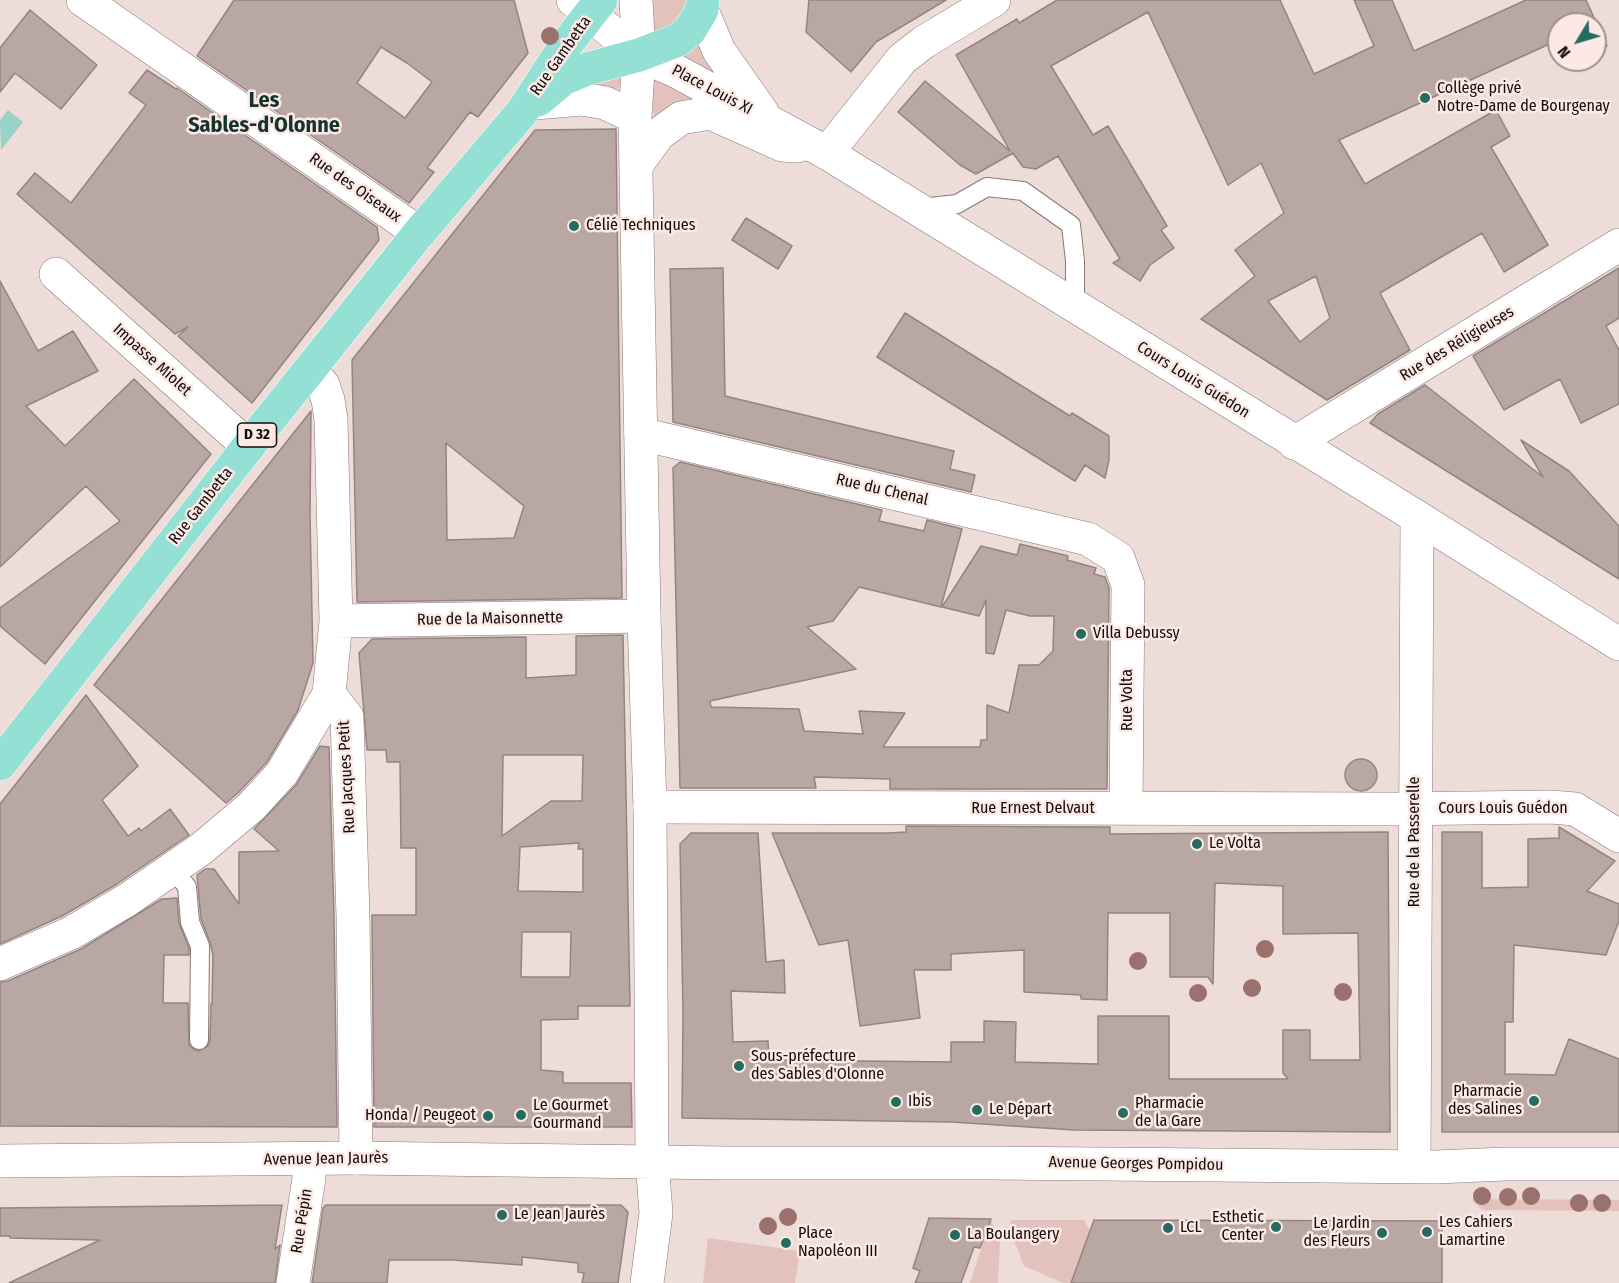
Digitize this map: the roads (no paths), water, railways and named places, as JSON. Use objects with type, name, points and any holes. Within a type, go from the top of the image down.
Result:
[{"type":"main road","name":"Rue Gambetta","points":[[529,108],[588,4]]},
{"type":"main road","name":"Place Louis XI","points":[[639,55],[678,40],[690,30],[703,5]]},
{"type":"main road","name":"Rue Gambetta","points":[[0,764],[248,446],[419,233],[529,108],[563,79],[587,69],[639,55]]},
{"type":"street","name":"Rue des Oiseaux","points":[[83,0],[419,233]]},
{"type":"street","points":[[556,0],[561,14],[565,46],[563,79]]},
{"type":"street","points":[[636,0],[639,55],[635,117],[644,616],[650,807],[652,1161],[656,1213],[647,1283]]},
{"type":"street","points":[[818,148],[902,58],[924,42],[994,0]]},
{"type":"street","name":"Place Louis XI","points":[[588,4],[639,55],[674,70],[766,119]]},
{"type":"street","name":"Place Louis XI","points":[[703,5],[719,51],[766,119]]},
{"type":"street","points":[[529,108],[582,99],[605,103],[635,117]]},
{"type":"street","name":"Place Louis XI","points":[[637,164],[659,134],[681,118],[710,113],[782,145],[818,148]]},
{"type":"street","name":"Cours Louis Guédon","points":[[766,119],[918,208],[1619,644]]},
{"type":"street","name":"Rue des Réligieuses","points":[[1294,443],[1619,245]]},
{"type":"street","name":"Impasse Miolet","points":[[57,274],[248,446]]},
{"type":"street","points":[[0,964],[71,933],[127,900],[201,849],[252,806],[282,773],[329,694],[336,621],[331,419],[323,385],[310,370]]},
{"type":"street","name":"Rue du Chenal","points":[[641,434],[1088,539],[1118,558]]},
{"type":"street","name":"Rue de la Passerelle","points":[[1414,1166],[1417,517]]},
{"type":"street","name":"Rue Volta","points":[[1118,558],[1128,585],[1126,809]]},
{"type":"street","name":"Rue de la Maisonnette","points":[[336,621],[644,616]]},
{"type":"street","name":"Rue Jacques Petit","points":[[329,694],[346,717],[353,916],[356,1158]]},
{"type":"street","name":"Rue Ernest Delvaut","points":[[650,807],[1416,809]]},
{"type":"street","name":"Cours Louis Guédon","points":[[1416,809],[1551,807],[1575,809],[1619,836]]},
{"type":"street","name":"Avenue Jean Jaurès","points":[[0,1161],[356,1158],[652,1161]]},
{"type":"street","name":"Rue Pépin","points":[[293,1283],[309,1178],[308,1160]]},
{"type":"street","name":"Avenue Georges Pompidou","points":[[652,1161],[1414,1166],[1619,1164]]},
{"type":"lane","points":[[918,208],[957,204],[987,187],[1023,191],[1071,225],[1075,261],[1075,306]]},
{"type":"lane","points":[[173,868],[187,887],[190,922],[200,946],[199,1040]]},
{"type":"water","points":[[8,110],[23,122],[1,150],[0,120]]},
{"type":"place","name":"Collège privé Notre-Dame de Bourgenay","points":[[1425,98]]},
{"type":"place","name":"Célié Techniques","points":[[574,226]]},
{"type":"place","name":"Villa Debussy","points":[[1081,634]]},
{"type":"place","name":"Le Volta","points":[[1197,844]]},
{"type":"place","name":"Sous-préfecture des Sables d'Olonne","points":[[739,1066]]},
{"type":"place","name":"Pharmacie des Salines","points":[[1534,1101]]},
{"type":"place","name":"Ibis","points":[[896,1102]]},
{"type":"place","name":"Le Départ","points":[[977,1110]]},
{"type":"place","name":"Pharmacie de la Gare","points":[[1123,1113]]},
{"type":"place","name":"Le Gourmet Gourmand","points":[[521,1115]]},
{"type":"place","name":"Honda / Peugeot","points":[[488,1116]]},
{"type":"place","name":"Le Jean Jaurès","points":[[502,1215]]},
{"type":"place","name":"Esthetic Center","points":[[1276,1227]]},
{"type":"place","name":"LCL","points":[[1168,1228]]},
{"type":"place","name":"Les Cahiers Lamartine","points":[[1427,1232]]},
{"type":"place","name":"Le Jardin des Fleurs","points":[[1382,1233]]},
{"type":"place","name":"La Boulangery","points":[[955,1235]]},
{"type":"place","name":"Place Napoléon III","points":[[786,1243]]},
{"type":"district","name":"Les Sables-d'Olonne","points":[[264,114]]}]
